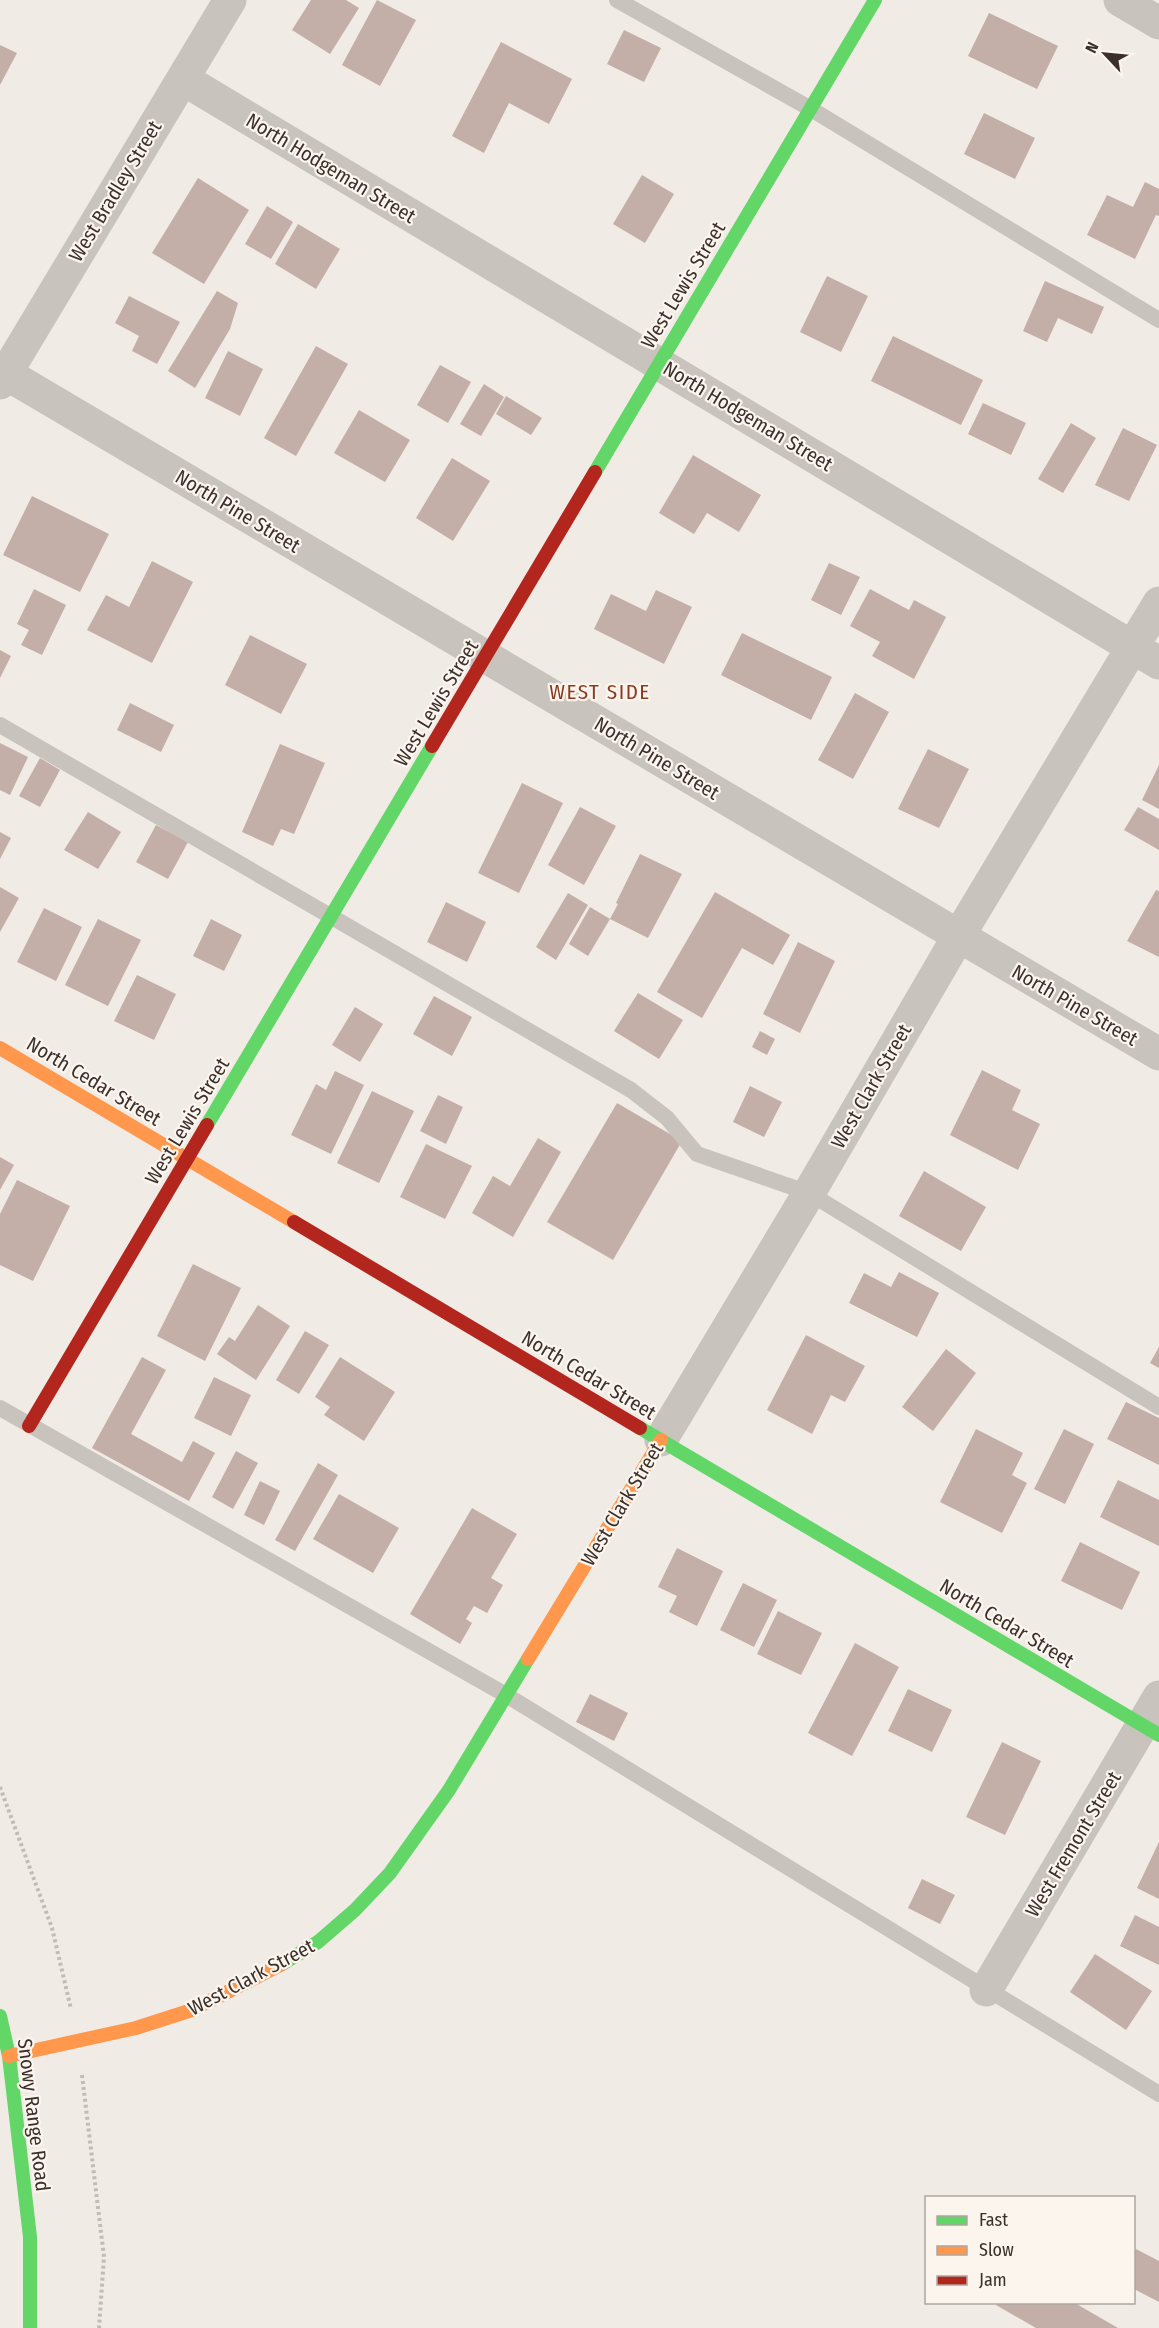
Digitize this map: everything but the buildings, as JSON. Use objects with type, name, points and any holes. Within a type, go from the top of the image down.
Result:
[{"type":"street","name":"West Bradley Street","points":[[2,375],[230,0]]},
{"type":"street","name":"West Lewis Street","points":[[29,1426],[875,0]]},
{"type":"street","points":[[1120,0],[1159,22]]},
{"type":"street","name":"North Hodgeman Street","points":[[183,80],[1146,655]]},
{"type":"street","name":"North Pine Street","points":[[2,375],[1159,1054]]},
{"type":"street","name":"West Clark Street","points":[[9,2056],[136,2028],[192,2010],[280,1965],[318,1942],[355,1910],[390,1873],[449,1790],[809,1193],[958,937],[1146,655],[1159,603]]},
{"type":"street","name":"North Cedar Street","points":[[0,1048],[1151,1730]]},
{"type":"street","name":"West Fremont Street","points":[[986,1990],[1151,1730],[1159,1697]]},
{"type":"street","name":"Snowy Range Road","points":[[0,2016],[9,2056],[30,2237],[30,2328]]},
{"type":"lane","points":[[617,0],[811,109],[1159,320]]},
{"type":"lane","points":[[0,725],[631,1090],[667,1118],[697,1154],[809,1193],[1159,1407]]},
{"type":"lane","points":[[0,1408],[506,1695],[1159,2094]]},
{"type":"traffic: fast","points":[[595,472],[875,0]]},
{"type":"traffic: fast","points":[[207,1125],[432,746]]},
{"type":"traffic: fast","points":[[640,1428],[1159,1735]]},
{"type":"traffic: fast","points":[[282,1964],[318,1942],[355,1910],[390,1873],[449,1790],[528,1659]]},
{"type":"traffic: fast","points":[[0,2016],[9,2056],[30,2237],[30,2328]]},
{"type":"traffic: slow","points":[[0,1048],[294,1222]]},
{"type":"traffic: slow","points":[[528,1659],[661,1440]]},
{"type":"traffic: slow","points":[[9,2056],[136,2028],[192,2010],[282,1964]]},
{"type":"traffic: jam","points":[[432,746],[595,472]]},
{"type":"traffic: jam","points":[[29,1426],[207,1125]]},
{"type":"traffic: jam","points":[[294,1222],[640,1428]]},
{"type":"district","name":"WEST SIDE","points":[[600,692]]}]
